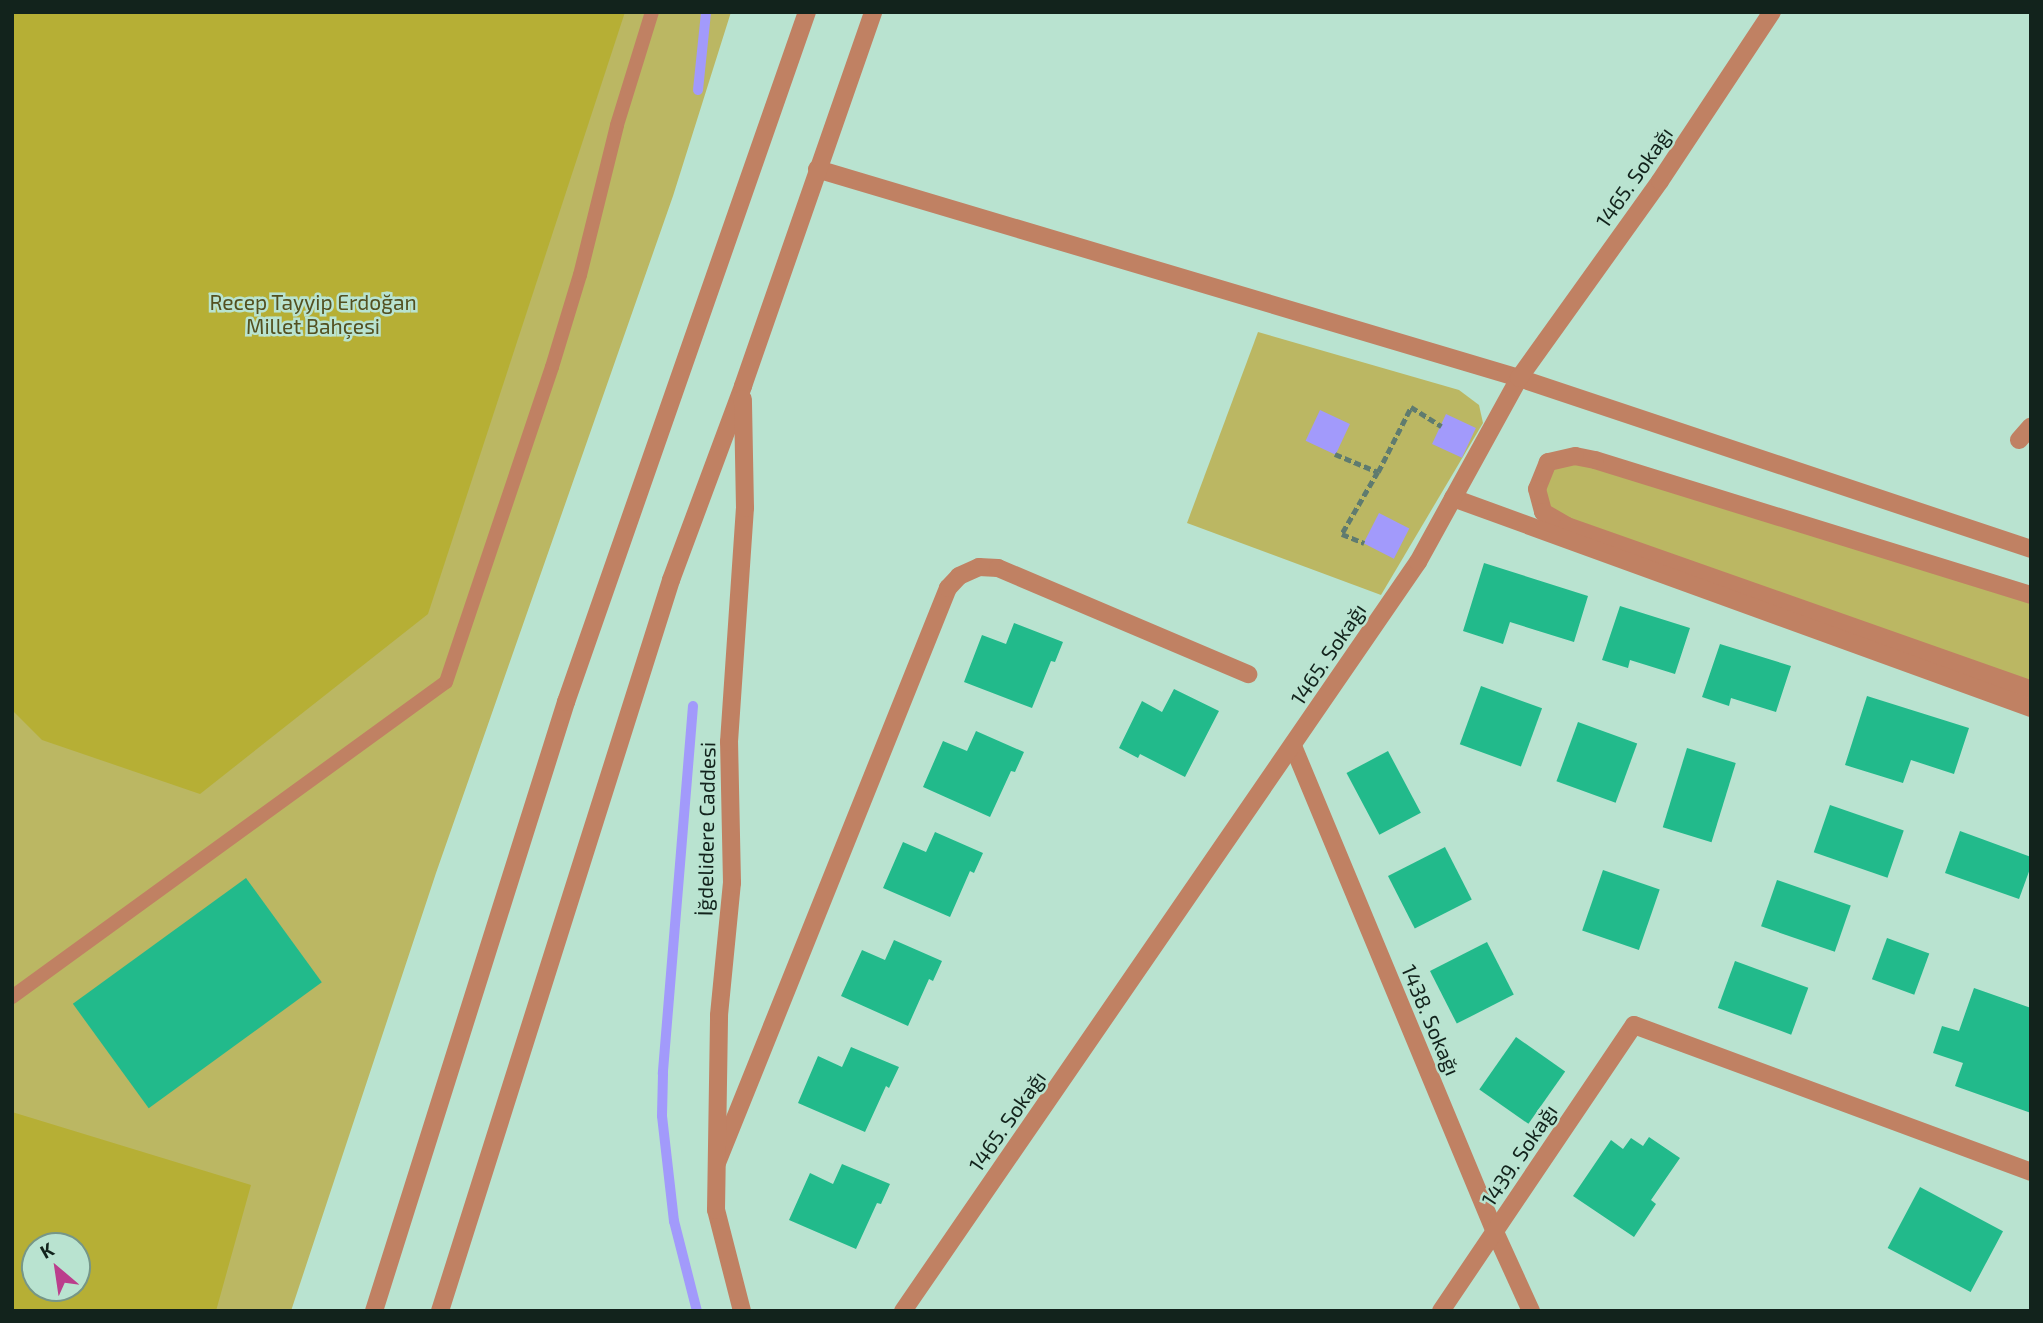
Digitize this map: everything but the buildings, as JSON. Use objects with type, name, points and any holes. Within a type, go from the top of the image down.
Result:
[{"type":"street","points":[[374,1311],[566,702],[807,12]]},
{"type":"street","points":[[439,1311],[671,580],[743,386],[873,12]]},
{"type":"street","name":"1465. Sokağı","points":[[904,1311],[1418,562],[1519,379],[1660,181],[1772,12]]},
{"type":"street","points":[[817,169],[1519,379],[2031,549]]},
{"type":"street","name":"İğdelidere Caddesi","points":[[742,1311],[716,1210],[716,1166],[719,1015],[732,883],[729,742],[745,508],[743,386]]},
{"type":"street","points":[[2031,595],[1595,460],[1574,456],[1548,461],[1537,489],[1543,512],[1567,526],[2031,689]]},
{"type":"street","points":[[1453,498],[2031,708]]},
{"type":"street","points":[[716,1166],[948,588],[959,576],[979,566],[998,568],[1248,674]]},
{"type":"street","name":"1438. Sokağı","points":[[1293,746],[1495,1232],[1531,1311]]},
{"type":"street","name":"1439. Sokağı","points":[[1441,1311],[1634,1025],[2031,1172]]},
{"type":"lane","points":[[12,997],[446,682],[552,367],[580,275],[623,103],[652,12]]},
{"type":"path","points":[[1364,543],[1342,534],[1411,407],[1441,426]]},
{"type":"path","points":[[1335,454],[1378,472]]},
{"type":"green space","name":"Recep Tayyip Erdoğan Millet Bahçesi","points":[[12,12],[731,12],[673,196],[436,873],[291,1311],[12,1311]]},
{"type":"green space","points":[[12,12],[625,12],[428,614],[200,794],[42,740],[12,710]]},
{"type":"green space","points":[[1258,332],[1459,390],[1479,405],[1483,423],[1381,595],[1187,523]]},
{"type":"green space","points":[[1575,456],[2031,595],[2031,689],[1543,512],[1548,462]]},
{"type":"green space","points":[[12,1112],[251,1185],[216,1311],[12,1311]]},
{"type":"shaded area","points":[[1320,410],[1350,424],[1336,455],[1306,441]]},
{"type":"shaded area","points":[[1446,414],[1476,428],[1462,458],[1432,444]]},
{"type":"shaded area","points":[[1379,513],[1409,528],[1394,559],[1364,543]]},
{"type":"waterway","points":[[698,90],[706,12]]},
{"type":"waterway","points":[[693,706],[663,1074],[662,1116],[674,1221],[697,1311]]}]
